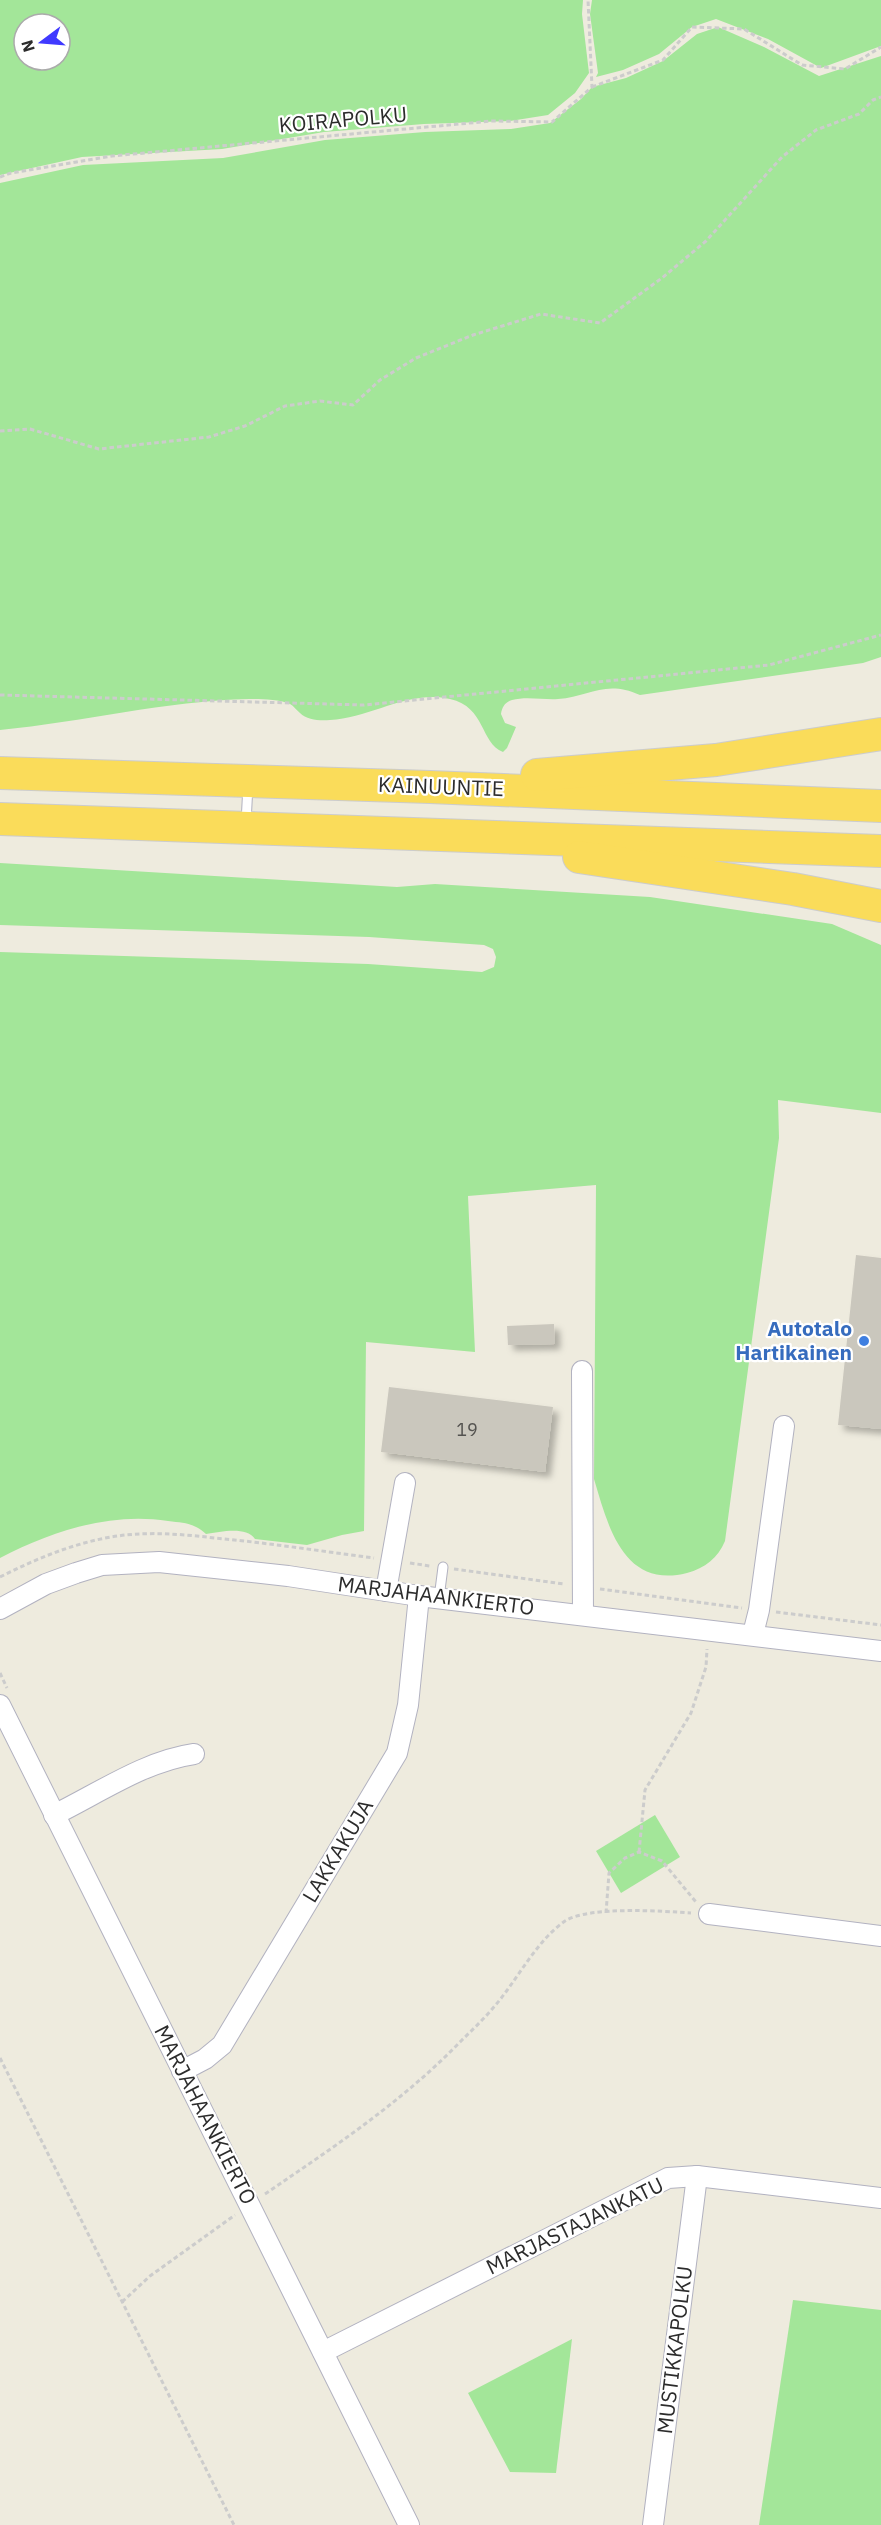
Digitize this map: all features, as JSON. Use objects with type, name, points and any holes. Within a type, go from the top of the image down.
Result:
[{"type":"highway","points":[[430,786],[716,760],[881,734]]},
{"type":"highway","name":"KAINUUNTIE","points":[[0,772],[430,786],[881,806]]},
{"type":"highway","points":[[0,819],[881,851]]},
{"type":"highway","points":[[414,833],[782,887],[881,906]]},
{"type":"street","points":[[582,1371],[583,1615]]},
{"type":"street","points":[[753,1634],[759,1610],[784,1426]]},
{"type":"street","points":[[386,1591],[405,1483]]},
{"type":"street","name":"MARJAHAANKIERTO","points":[[0,1610],[46,1584],[102,1565],[196,1564],[429,1597],[881,1651]]},
{"type":"street","name":"LAKKAKUJA","points":[[182,2071],[205,2059],[222,2045],[397,1753],[429,1597]]},
{"type":"street","name":"MARJAHAANKIERTO","points":[[0,1705],[409,2525]]},
{"type":"street","points":[[54,1815],[149,1767],[174,1757],[194,1754]]},
{"type":"street","points":[[709,1914],[881,1936]]},
{"type":"street","name":"MARJASTAJANKATU","points":[[322,2352],[668,2178],[697,2176],[881,2198]]},
{"type":"street","name":"MUSTIKKAPOLKU","points":[[653,2525],[697,2176]]},
{"type":"lane","points":[[246,827],[248,780]]},
{"type":"lane","points":[[429,1597],[443,1567]]},
{"type":"path","points":[[588,0],[592,87],[663,60],[692,27],[744,29],[802,65],[845,69],[881,47]]},
{"type":"path","name":"KOIRAPOLKU","points":[[0,177],[11,172],[112,156],[492,121],[552,122],[592,87]]},
{"type":"path","points":[[0,431],[30,429],[99,449],[209,437],[245,426],[285,406],[321,401],[353,405],[380,380],[416,358],[473,335],[541,314],[600,323],[662,278],[706,241],[782,157],[816,130],[858,114],[873,100],[881,97]]},
{"type":"path","points":[[0,696],[364,705],[769,665],[881,635]]},
{"type":"path","points":[[639,1852],[645,1790],[691,1713],[706,1667],[708,1629]]},
{"type":"path","points":[[606,1913],[609,1873],[625,1858],[639,1852],[662,1861],[687,1893],[709,1914]]},
{"type":"path","points":[[122,2302],[150,2276],[364,2126],[430,2073],[493,2008],[545,1941],[566,1920],[587,1913],[653,1911],[709,1914]]},
{"type":"path","points":[[0,2058],[234,2525]]},
{"type":"green space","points":[[0,0],[583,0],[582,14],[589,73],[575,93],[548,115],[510,121],[424,124],[324,132],[222,149],[82,157],[0,175]]},
{"type":"green space","points":[[592,0],[881,0],[881,46],[821,68],[768,39],[716,19],[692,27],[659,54],[623,70],[596,77],[598,73],[590,14]]},
{"type":"green space","points":[[718,27],[764,47],[819,76],[881,56],[881,657],[863,663],[640,695],[628,690],[607,689],[569,698],[512,700],[504,705],[501,714],[505,723],[516,727],[503,752],[490,741],[470,709],[462,703],[435,697],[405,701],[330,720],[306,717],[285,702],[249,699],[186,704],[0,730],[0,183],[83,165],[223,158],[325,140],[425,132],[511,129],[550,123],[581,99],[592,87],[626,78],[663,61],[697,34]]},
{"type":"green space","points":[[0,863],[397,887],[435,884],[650,897],[832,924],[881,945],[881,1113],[778,1100],[779,1138],[725,1541],[715,1557],[700,1568],[687,1573],[665,1575],[647,1572],[633,1563],[622,1550],[605,1516],[594,1479],[596,1185],[468,1196],[475,1352],[366,1342],[364,1531],[307,1545],[255,1539],[246,1532],[239,1531],[206,1534],[193,1526],[179,1522],[125,1519],[61,1532],[0,1558],[0,952],[368,964],[482,972],[494,967],[496,957],[493,949],[484,945],[369,937],[0,925]]},
{"type":"green space","points":[[655,1815],[680,1857],[621,1893],[596,1851]]},
{"type":"green space","points":[[793,2300],[881,2310],[881,2525],[759,2525]]},
{"type":"green space","points":[[572,2339],[556,2473],[510,2472],[468,2393]]},
{"type":"building","name":"Autotalo Hartikainen","points":[[856,1255],[881,1258],[881,1429],[838,1425]]},
{"type":"building","points":[[554,1324],[555,1344],[508,1345],[507,1326]]},
{"type":"building","points":[[389,1387],[553,1407],[545,1472],[381,1452]]},
{"type":"place","name":"Autotalo Hartikainen","points":[[864,1341]]}]
